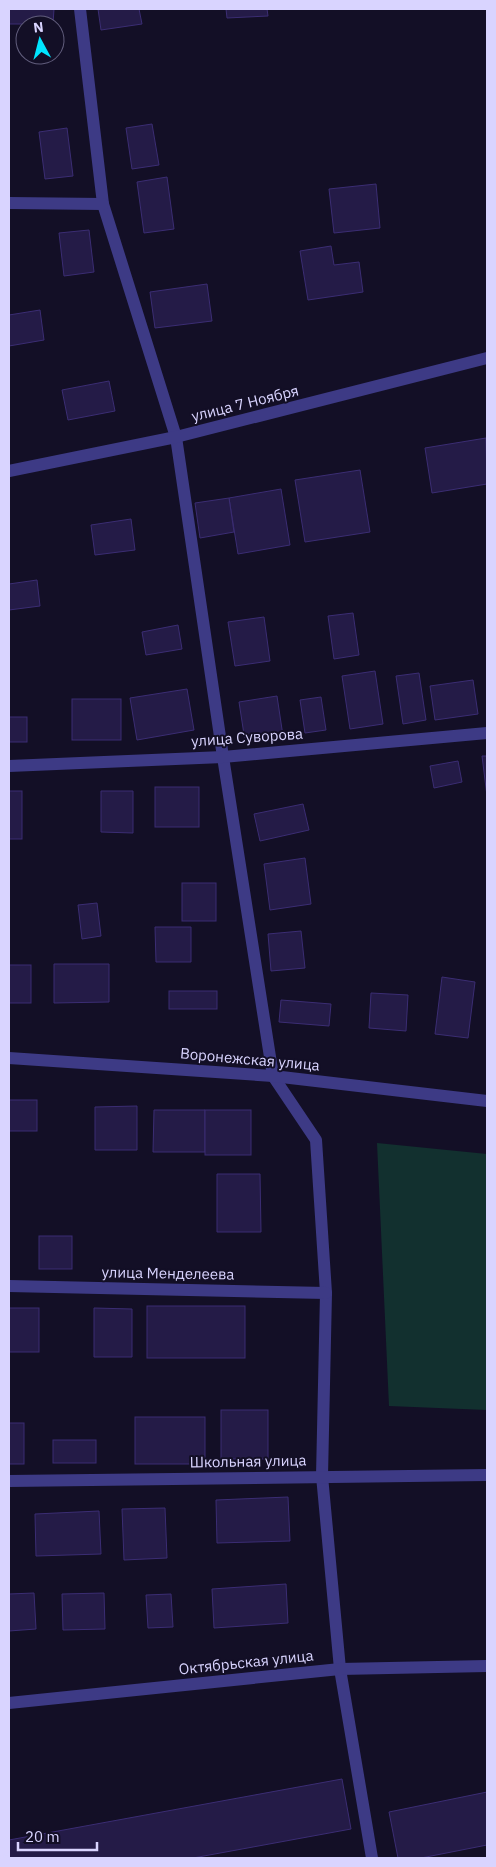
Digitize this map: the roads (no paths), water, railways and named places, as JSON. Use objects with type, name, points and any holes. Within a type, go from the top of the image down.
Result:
[{"type":"street","points":[[80,9],[103,204],[176,438],[273,1076],[316,1140],[326,1293],[322,1476],[340,1669],[372,1858]]},
{"type":"street","points":[[9,203],[103,204]]},
{"type":"street","name":"улица 7 Ноября","points":[[9,471],[176,438],[487,358]]},
{"type":"street","name":"улица Суворова","points":[[9,766],[223,757],[487,733]]},
{"type":"street","name":"Воронежская улица","points":[[9,1058],[273,1076],[487,1101]]},
{"type":"street","name":"улица Менделеева","points":[[9,1286],[326,1293]]},
{"type":"street","name":"Школьная улица","points":[[9,1481],[487,1475]]},
{"type":"street","name":"Октябрьская улица","points":[[9,1703],[340,1669],[487,1666]]}]
